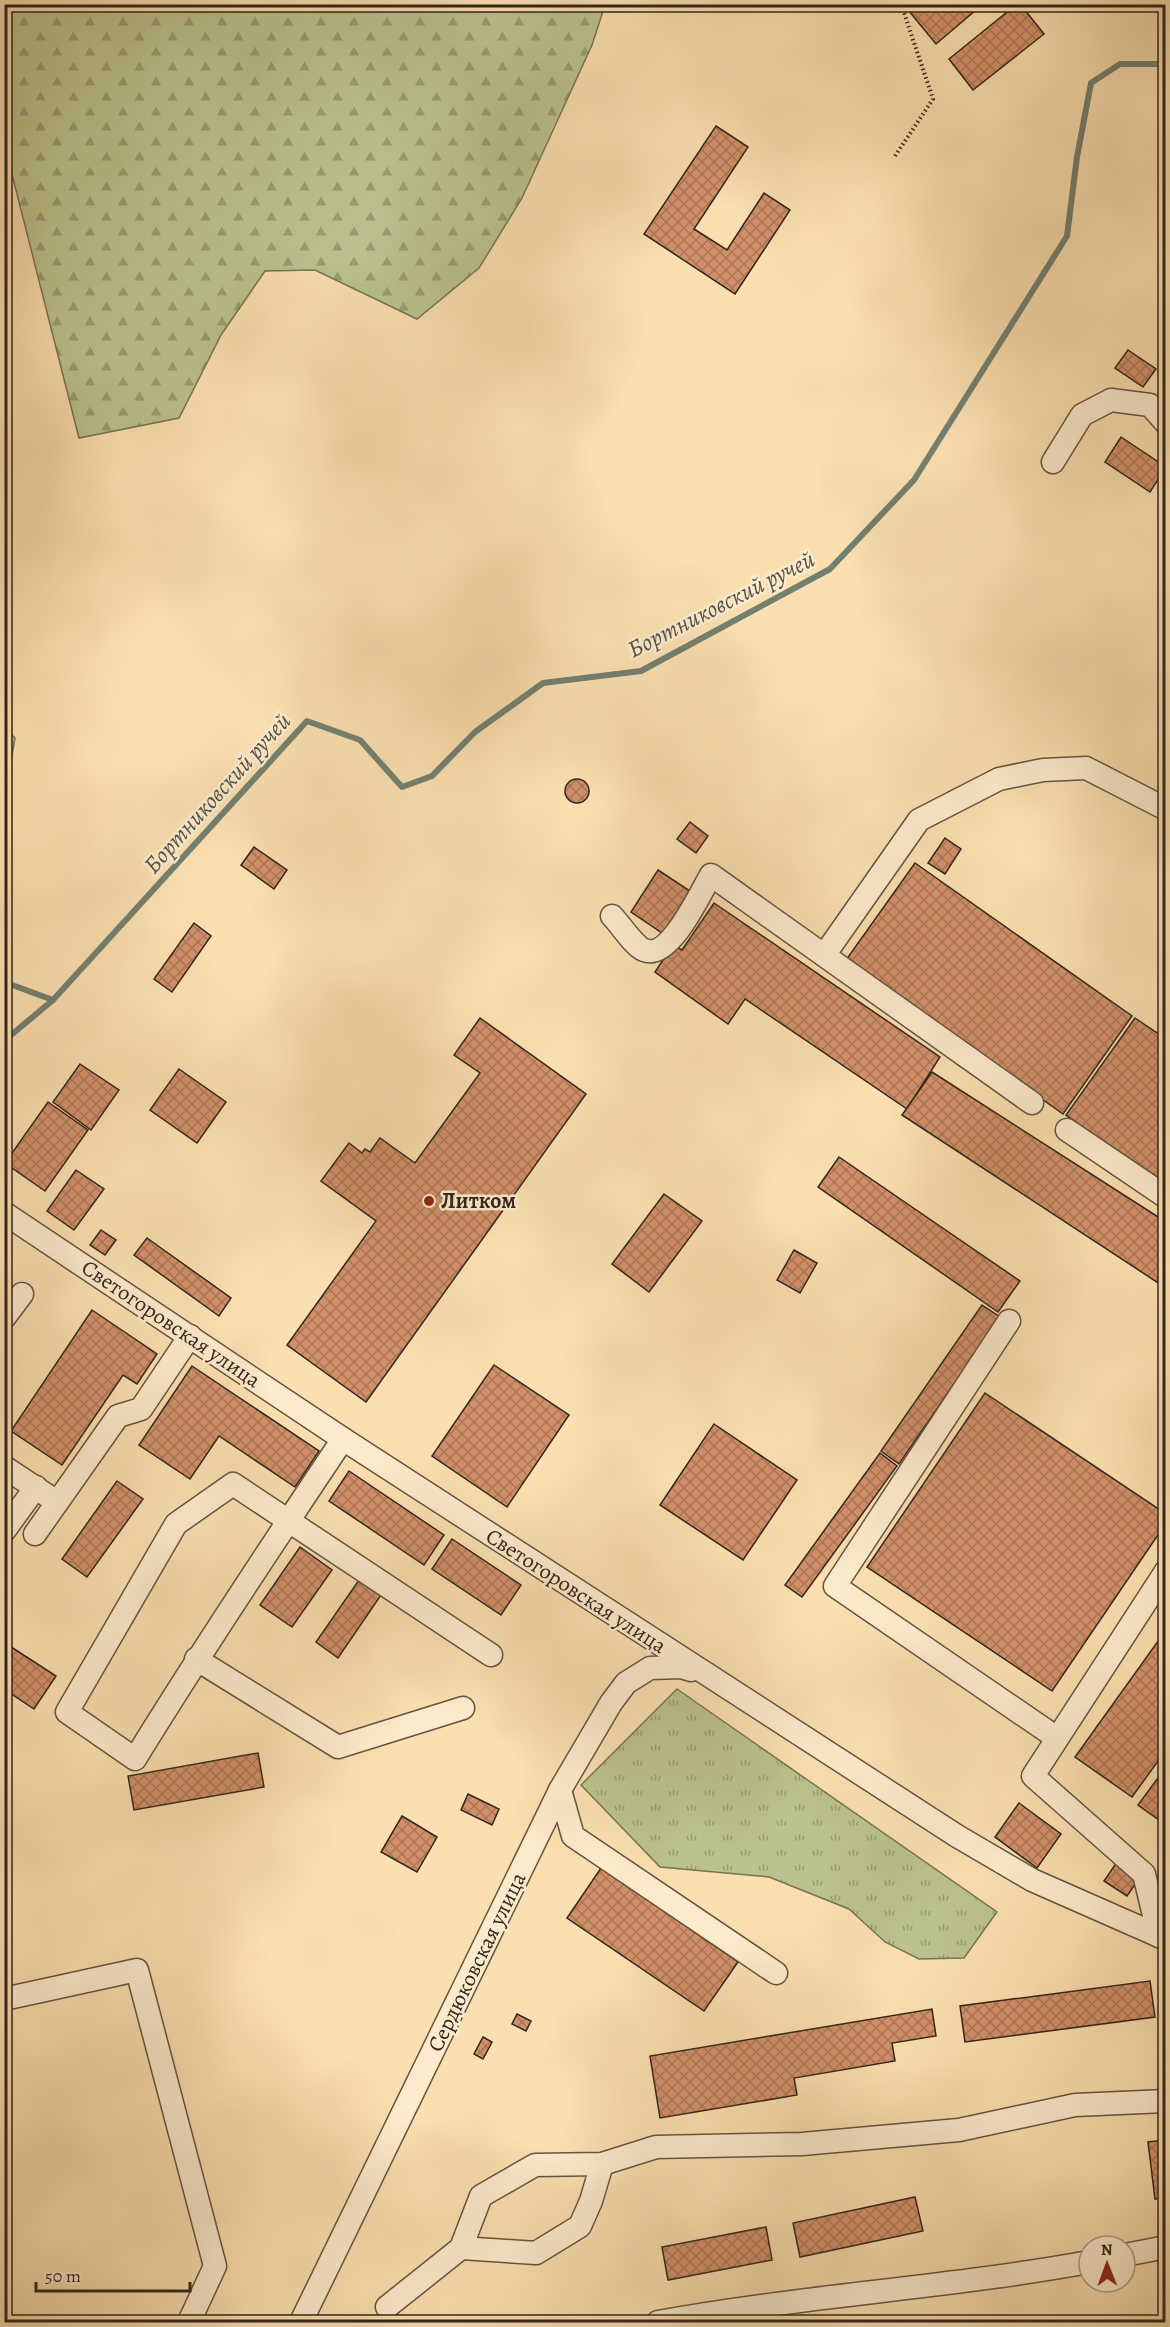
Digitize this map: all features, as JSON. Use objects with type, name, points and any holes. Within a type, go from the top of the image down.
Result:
[{"type":"street","points":[[1053,462],[1082,415],[1111,400],[1150,405],[1166,423]]},
{"type":"street","points":[[825,954],[919,820],[999,779],[1043,770],[1086,768],[1166,809]]},
{"type":"street","points":[[612,916],[643,950],[653,952],[671,942],[711,875],[1032,1103]]},
{"type":"street","points":[[1067,1130],[1166,1197]]},
{"type":"street","name":"Светогоровская улица","points":[[4,1213],[343,1439],[704,1675],[957,1836],[1032,1880],[1162,1938]]},
{"type":"street","points":[[4,1318],[21,1294]]},
{"type":"street","points":[[1009,1321],[835,1586],[1057,1738]]},
{"type":"street","points":[[35,1534],[118,1416],[141,1409],[190,1336]]},
{"type":"street","points":[[343,1439],[289,1520],[196,1659],[135,1759],[68,1712],[176,1524],[233,1484],[289,1520],[491,1655]]},
{"type":"street","points":[[4,1467],[57,1502]]},
{"type":"street","points":[[4,1532],[36,1487]]},
{"type":"street","points":[[1162,1938],[1144,1874],[1033,1776],[1166,1571]]},
{"type":"street","points":[[196,1659],[338,1747],[463,1708]]},
{"type":"street","name":"Сердюковская улица","points":[[301,2322],[560,1790],[611,1703],[626,1683],[650,1668],[681,1666],[704,1675]]},
{"type":"street","points":[[560,1790],[573,1836],[776,1973]]},
{"type":"street","points":[[4,1999],[137,1970],[215,2266],[189,2322]]},
{"type":"street","points":[[387,2307],[461,2248],[481,2196],[535,2165],[602,2164],[656,2147],[802,2144],[948,2131],[1075,2105],[1166,2101]]},
{"type":"street","points":[[461,2248],[536,2253],[580,2226],[591,2201],[602,2164]]},
{"type":"street","points":[[1137,2253],[1166,2247]]},
{"type":"street","points":[[658,2322],[745,2307],[1023,2274],[1077,2264]]},
{"type":"path","points":[[895,156],[933,99],[901,4]]},
{"type":"green space","points":[[4,5],[605,5],[592,45],[522,198],[479,268],[417,319],[315,270],[265,271],[221,335],[179,418],[79,438],[5,147]]},
{"type":"green space","points":[[5,728],[15,738],[5,795]]},
{"type":"green space","points":[[677,1689],[997,1912],[964,1958],[919,1959],[885,1942],[849,1909],[769,1877],[660,1867],[581,1785]]},
{"type":"building","points":[[916,4],[983,4],[936,44],[909,11]]},
{"type":"building","points":[[1017,4],[1020,4],[1044,34],[973,90],[949,59]]},
{"type":"building","points":[[716,126],[748,147],[694,229],[727,250],[764,193],[790,210],[735,294],[644,234]]},
{"type":"building","points":[[1128,350],[1156,369],[1143,387],[1115,368]]},
{"type":"building","points":[[1121,437],[1166,467],[1150,492],[1105,462]]},
{"type":"building","points":[[577,779],[582,780],[588,786],[588,796],[582,802],[577,803],[572,802],[566,796],[565,791],[566,786],[572,780]]},
{"type":"building","points":[[690,822],[708,836],[696,853],[677,839]]},
{"type":"building","points":[[945,838],[961,849],[945,874],[928,863]]},
{"type":"building","points":[[254,847],[287,870],[274,889],[241,865]]},
{"type":"building","points":[[915,863],[1132,1016],[1063,1114],[846,960]]},
{"type":"building","points":[[658,870],[693,893],[665,935],[631,912]]},
{"type":"building","points":[[714,903],[940,1057],[907,1109],[745,999],[728,1024],[655,972],[673,945],[682,950]]},
{"type":"building","points":[[194,923],[211,936],[172,992],[154,979]]},
{"type":"building","name":"Литком","points":[[480,1018],[586,1094],[366,1402],[287,1345],[376,1221],[321,1181],[349,1143],[362,1153],[365,1149],[370,1152],[380,1138],[415,1163],[480,1073],[454,1055]]},
{"type":"building","points":[[1135,1018],[1166,1039],[1166,1185],[1066,1115]]},
{"type":"building","points":[[80,1064],[119,1090],[91,1130],[53,1102]]},
{"type":"building","points":[[179,1069],[226,1102],[197,1143],[150,1110]]},
{"type":"building","points":[[932,1072],[1166,1222],[1166,1288],[902,1115]]},
{"type":"building","points":[[48,1102],[88,1130],[45,1191],[5,1163]]},
{"type":"building","points":[[839,1157],[1020,1281],[998,1312],[818,1187]]},
{"type":"building","points":[[76,1170],[104,1189],[74,1230],[47,1211]]},
{"type":"building","points":[[664,1194],[702,1221],[649,1292],[612,1264]]},
{"type":"building","points":[[101,1230],[116,1240],[105,1255],[90,1245]]},
{"type":"building","points":[[147,1238],[231,1298],[219,1316],[134,1255]]},
{"type":"building","points":[[794,1250],[817,1263],[800,1293],[777,1280]]},
{"type":"building","points":[[982,1305],[1000,1317],[899,1464],[881,1451]]},
{"type":"building","points":[[92,1310],[157,1354],[137,1384],[123,1375],[62,1465],[11,1431]]},
{"type":"building","points":[[494,1365],[569,1415],[507,1507],[432,1456]]},
{"type":"building","points":[[192,1366],[319,1451],[295,1487],[219,1436],[190,1479],[139,1445]]},
{"type":"building","points":[[985,1393],[1166,1514],[1166,1523],[1052,1691],[867,1567]]},
{"type":"building","points":[[714,1424],[797,1480],[743,1560],[660,1505]]},
{"type":"building","points":[[880,1453],[897,1466],[802,1597],[785,1585]]},
{"type":"building","points":[[349,1471],[444,1535],[424,1565],[329,1501]]},
{"type":"building","points":[[117,1481],[143,1499],[87,1577],[62,1559]]},
{"type":"building","points":[[452,1539],[521,1585],[501,1615],[432,1569]]},
{"type":"building","points":[[300,1547],[332,1570],[292,1627],[260,1605]]},
{"type":"building","points":[[359,1580],[381,1595],[338,1658],[316,1642]]},
{"type":"building","points":[[1166,1630],[1166,1750],[1132,1797],[1075,1757]]},
{"type":"building","points":[[5,1643],[56,1676],[34,1709],[4,1689]]},
{"type":"building","points":[[258,1753],[264,1787],[134,1810],[128,1776]]},
{"type":"building","points":[[1166,1767],[1166,1825],[1138,1805]]},
{"type":"building","points":[[468,1794],[499,1809],[492,1825],[461,1810]]},
{"type":"building","points":[[1019,1803],[1061,1834],[1037,1868],[995,1837]]},
{"type":"building","points":[[402,1816],[437,1837],[417,1872],[381,1852]]},
{"type":"building","points":[[1117,1862],[1140,1877],[1127,1896],[1104,1881]]},
{"type":"building","points":[[601,1868],[738,1962],[704,2011],[567,1918]]},
{"type":"building","points":[[1150,1981],[1155,2017],[965,2042],[960,2006]]},
{"type":"building","points":[[932,2009],[936,2036],[892,2043],[895,2061],[794,2078],[797,2095],[660,2118],[650,2056]]},
{"type":"building","points":[[517,2014],[531,2021],[526,2031],[512,2024]]},
{"type":"building","points":[[483,2037],[492,2042],[483,2059],[474,2054]]},
{"type":"building","points":[[1166,2140],[1166,2197],[1155,2199],[1148,2142]]},
{"type":"building","points":[[915,2197],[923,2231],[800,2257],[793,2223]]},
{"type":"building","points":[[766,2227],[772,2260],[668,2280],[662,2247]]},
{"type":"waterway","name":"Бортниковский ручей","points":[[4,1041],[53,1000],[307,721],[360,740],[402,787],[432,776],[475,732],[543,683],[641,671],[830,569],[914,480],[1067,236],[1077,157],[1091,83],[1120,64],[1166,64]]},
{"type":"waterway","points":[[4,982],[53,1000]]},
{"type":"place","name":"Литком","points":[[429,1201]]}]
